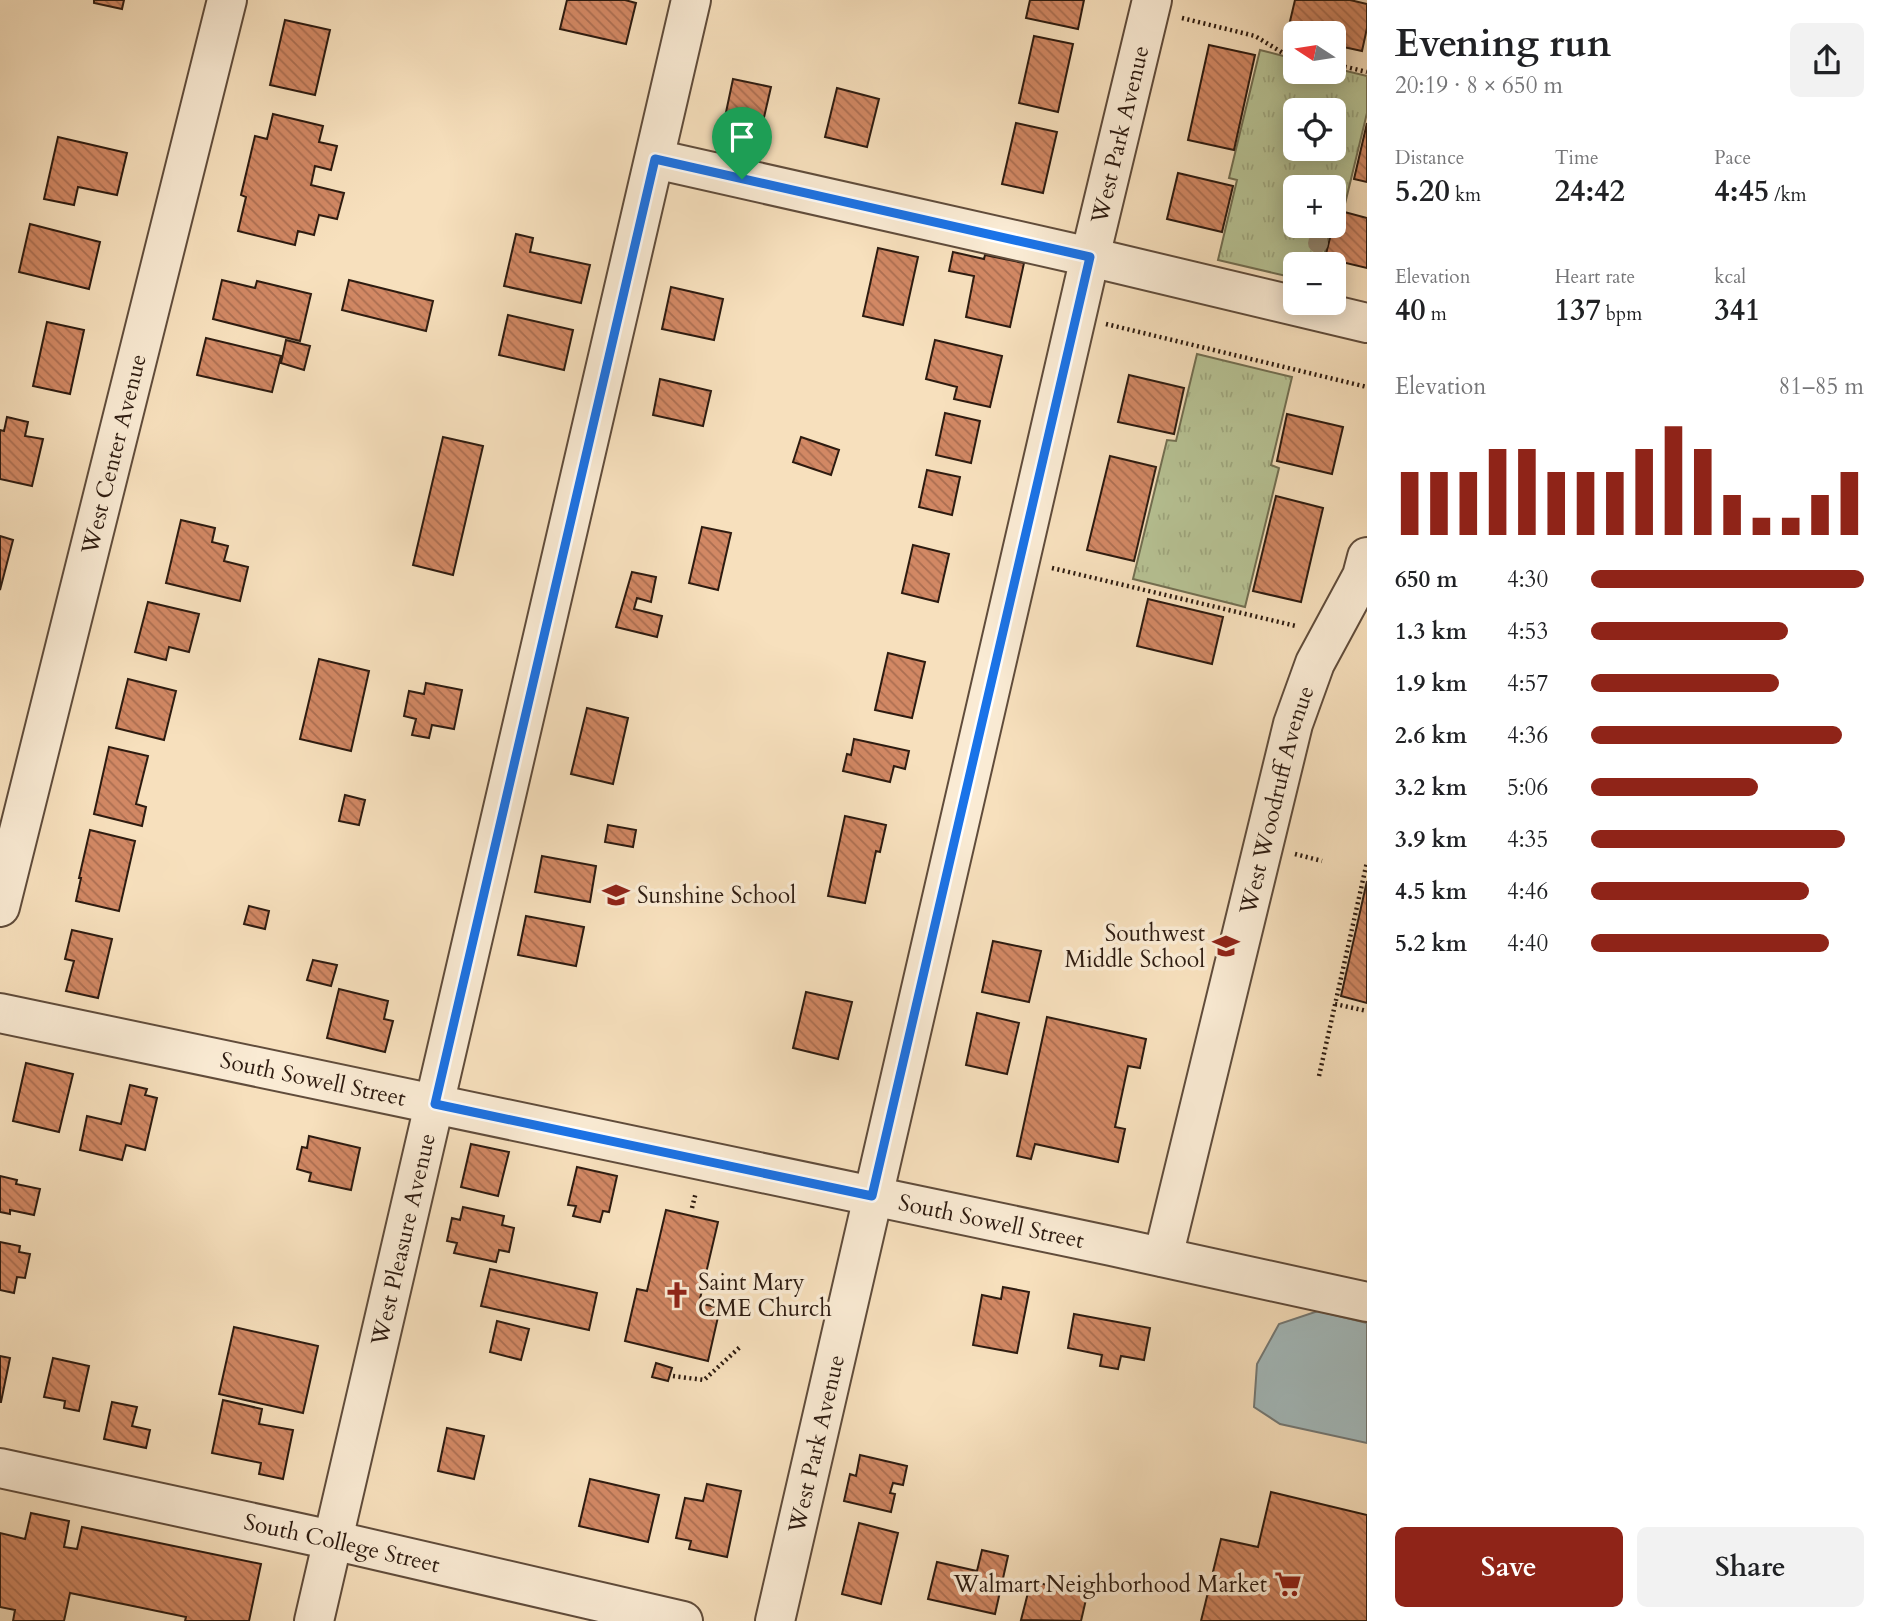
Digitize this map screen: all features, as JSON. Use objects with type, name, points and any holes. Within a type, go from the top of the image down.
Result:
[{"type":"street","name":"West Center Avenue","points":[[0,907],[227,0]]},
{"type":"street","name":"West Pleasure Avenue","points":[[314,1621],[691,0]]},
{"type":"street","name":"West Park Avenue","points":[[775,1621],[1090,257],[1161,8]]},
{"type":"street","points":[[655,159],[1090,257],[1367,323]]},
{"type":"street","name":"West Woodruff Avenue","points":[[1163,1257],[1293,724],[1315,663],[1362,576],[1367,558]]},
{"type":"street","name":"South Sowell Street","points":[[0,1013],[1163,1257],[1367,1303]]},
{"type":"street","name":"South College Street","points":[[0,1468],[332,1540],[683,1621]]},
{"type":"path","points":[[1161,8],[1255,36],[1283,52]]},
{"type":"path","points":[[1346,67],[1367,72]]},
{"type":"path","points":[[1102,323],[1367,387]]},
{"type":"path","points":[[1045,566],[1296,626]]},
{"type":"path","points":[[1291,853],[1322,861]]},
{"type":"path","points":[[1319,1076],[1367,862]]},
{"type":"path","points":[[1335,1004],[1367,1011]]},
{"type":"path","points":[[673,1376],[704,1380],[740,1347]]},
{"type":"green space","points":[[1260,50],[1283,56],[1283,84],[1346,84],[1346,71],[1367,76],[1367,113],[1346,200],[1346,175],[1283,175],[1283,238],[1328,238],[1325,252],[1283,252],[1283,275],[1218,260],[1237,180],[1229,178]]},
{"type":"green space","points":[[1197,354],[1292,377],[1271,465],[1279,468],[1245,607],[1133,579],[1167,440],[1176,441]]},
{"type":"water","points":[[1318,1311],[1367,1323],[1367,1443],[1280,1424],[1254,1407],[1257,1364],[1279,1324]]},
{"type":"building","points":[[94,0],[124,0],[122,9],[94,3]]},
{"type":"building","points":[[567,0],[625,0],[636,3],[626,44],[560,29]]},
{"type":"building","points":[[1030,0],[1084,0],[1078,29],[1026,18]]},
{"type":"building","points":[[1295,0],[1350,0],[1367,4],[1367,28],[1362,51],[1346,48],[1346,21],[1290,21]]},
{"type":"building","points":[[285,20],[330,30],[315,95],[270,85]]},
{"type":"building","points":[[1034,36],[1073,44],[1058,112],[1019,103]]},
{"type":"building","points":[[1209,45],[1255,55],[1234,150],[1188,140]]},
{"type":"building","points":[[733,79],[771,87],[762,126],[725,117]]},
{"type":"building","points":[[837,88],[879,99],[867,147],[825,137]]},
{"type":"building","points":[[273,114],[323,126],[319,142],[337,146],[331,170],[315,166],[311,185],[344,193],[337,219],[319,215],[314,235],[298,231],[295,245],[238,231],[246,197],[241,195],[255,136],[267,139]]},
{"type":"building","points":[[1016,123],[1057,132],[1043,193],[1002,184]]},
{"type":"building","points":[[1367,123],[1367,182],[1354,179]]},
{"type":"building","points":[[58,137],[127,153],[117,195],[78,187],[74,205],[44,199]]},
{"type":"building","points":[[1178,173],[1233,186],[1222,232],[1167,219]]},
{"type":"building","points":[[1346,212],[1367,218],[1367,268],[1346,263],[1346,252],[1326,252],[1330,238],[1346,238]]},
{"type":"building","points":[[30,224],[100,242],[89,289],[19,272]]},
{"type":"building","points":[[516,234],[533,238],[530,252],[590,265],[581,303],[504,286]]},
{"type":"building","points":[[878,248],[918,257],[903,325],[863,316]]},
{"type":"building","points":[[953,252],[984,259],[985,255],[1024,263],[1010,327],[966,317],[974,276],[949,271]]},
{"type":"building","points":[[222,280],[255,288],[257,281],[311,294],[300,341],[213,319]]},
{"type":"building","points":[[349,280],[433,301],[426,331],[342,310]]},
{"type":"building","points":[[671,287],[723,299],[714,340],[662,329]]},
{"type":"building","points":[[508,315],[573,330],[564,370],[499,355]]},
{"type":"building","points":[[47,322],[84,330],[70,394],[33,386]]},
{"type":"building","points":[[206,338],[281,356],[272,392],[197,375]]},
{"type":"building","points":[[286,340],[310,346],[304,370],[281,363]]},
{"type":"building","points":[[935,340],[1002,356],[990,407],[954,399],[957,387],[926,379]]},
{"type":"building","points":[[1129,375],[1184,388],[1174,434],[1118,422]]},
{"type":"building","points":[[660,379],[711,391],[703,426],[653,415]]},
{"type":"building","points":[[945,413],[980,421],[971,463],[936,455]]},
{"type":"building","points":[[1287,414],[1343,427],[1332,474],[1277,461]]},
{"type":"building","points":[[7,417],[28,422],[25,436],[43,439],[32,486],[0,479],[0,430],[4,431]]},
{"type":"building","points":[[443,437],[483,446],[453,575],[413,565]]},
{"type":"building","points":[[801,437],[839,450],[831,475],[793,462]]},
{"type":"building","points":[[1110,456],[1156,467],[1134,561],[1087,550]]},
{"type":"building","points":[[927,470],[960,477],[952,515],[919,507]]},
{"type":"building","points":[[1276,496],[1323,508],[1301,602],[1253,591]]},
{"type":"building","points":[[181,520],[215,528],[212,542],[228,546],[224,561],[248,567],[240,601],[166,583]]},
{"type":"building","points":[[702,527],[731,533],[718,590],[689,583]]},
{"type":"building","points":[[0,536],[13,540],[0,590]]},
{"type":"building","points":[[913,545],[949,554],[938,602],[902,593]]},
{"type":"building","points":[[632,572],[656,577],[651,602],[637,598],[634,609],[662,616],[657,637],[616,627]]},
{"type":"building","points":[[1148,599],[1223,617],[1212,664],[1137,646]]},
{"type":"building","points":[[148,602],[199,614],[189,652],[169,647],[166,660],[135,652]]},
{"type":"building","points":[[888,653],[925,662],[912,718],[875,710]]},
{"type":"building","points":[[319,659],[369,671],[351,751],[300,739]]},
{"type":"building","points":[[128,679],[176,691],[164,740],[116,728]]},
{"type":"building","points":[[426,683],[462,690],[454,729],[432,725],[429,738],[412,735],[416,719],[404,716],[409,691],[424,694]]},
{"type":"building","points":[[587,708],[628,718],[613,784],[571,774]]},
{"type":"building","points":[[854,739],[909,751],[905,769],[894,766],[890,782],[843,771],[847,754],[851,755]]},
{"type":"building","points":[[109,747],[148,756],[136,804],[146,807],[142,826],[94,814]]},
{"type":"building","points":[[345,795],[365,800],[359,825],[339,821]]},
{"type":"building","points":[[845,816],[886,825],[880,852],[876,851],[865,903],[828,896]]},
{"type":"building","points":[[608,825],[636,830],[633,847],[605,842]]},
{"type":"building","points":[[90,830],[135,841],[119,911],[76,901]]},
{"type":"building","points":[[542,856],[596,866],[590,902],[535,892]]},
{"type":"building","points":[[1367,881],[1367,1003],[1341,996]]},
{"type":"building","points":[[249,906],[269,911],[265,929],[244,924]]},
{"type":"building","points":[[526,916],[584,927],[576,966],[518,955]]},
{"type":"building","points":[[72,930],[112,939],[98,998],[66,991],[74,961],[65,959]]},
{"type":"building","points":[[993,941],[1041,951],[1029,1002],[982,992]]},
{"type":"building","points":[[313,960],[337,965],[331,986],[307,980]]},
{"type":"building","points":[[339,989],[388,1001],[384,1019],[393,1021],[385,1052],[327,1038]]},
{"type":"building","points":[[806,992],[852,1002],[838,1059],[793,1048]]},
{"type":"building","points":[[977,1013],[1019,1023],[1007,1074],[966,1065]]},
{"type":"building","points":[[1047,1017],[1146,1039],[1140,1068],[1128,1066],[1115,1127],[1125,1129],[1118,1162],[1035,1144],[1031,1159],[1017,1156]]},
{"type":"building","points":[[26,1063],[73,1074],[59,1132],[13,1121]]},
{"type":"building","points":[[130,1085],[147,1089],[145,1095],[157,1098],[145,1150],[126,1145],[122,1160],[80,1150],[87,1116],[121,1124]]},
{"type":"building","points":[[309,1136],[360,1148],[351,1190],[309,1181],[311,1173],[297,1169],[302,1147],[307,1148]]},
{"type":"building","points":[[471,1144],[509,1152],[498,1196],[461,1187]]},
{"type":"building","points":[[577,1167],[617,1176],[609,1212],[603,1211],[600,1222],[573,1216],[576,1206],[568,1205]]},
{"type":"building","points":[[0,1176],[17,1180],[16,1184],[40,1189],[34,1215],[10,1210],[10,1214],[0,1212]]},
{"type":"building","points":[[463,1207],[504,1216],[502,1225],[514,1228],[509,1252],[499,1250],[496,1262],[454,1253],[457,1243],[447,1241],[452,1218],[460,1220]]},
{"type":"building","name":"Saint Mary CME Church","points":[[666,1210],[718,1222],[699,1303],[720,1308],[708,1361],[625,1341],[637,1289],[647,1291]]},
{"type":"building","points":[[0,1242],[20,1246],[19,1252],[30,1254],[25,1278],[17,1277],[14,1293],[0,1290]]},
{"type":"building","points":[[490,1269],[597,1293],[589,1330],[481,1306]]},
{"type":"building","points":[[1003,1287],[1029,1292],[1017,1353],[973,1345],[982,1295],[1001,1299]]},
{"type":"building","points":[[1074,1314],[1150,1328],[1144,1360],[1121,1356],[1118,1369],[1100,1366],[1102,1355],[1068,1348]]},
{"type":"building","points":[[497,1321],[529,1329],[521,1360],[490,1352]]},
{"type":"building","points":[[234,1327],[318,1346],[303,1413],[219,1394]]},
{"type":"building","points":[[0,1356],[10,1358],[1,1402],[0,1402]]},
{"type":"building","points":[[53,1358],[89,1366],[79,1411],[64,1408],[65,1401],[44,1397]]},
{"type":"building","points":[[656,1363],[672,1368],[668,1381],[652,1377]]},
{"type":"building","points":[[223,1400],[262,1409],[259,1424],[293,1430],[283,1479],[259,1474],[261,1463],[212,1453]]},
{"type":"building","points":[[112,1402],[137,1407],[132,1426],[150,1430],[146,1448],[104,1439]]},
{"type":"building","points":[[447,1428],[484,1436],[474,1479],[438,1471]]},
{"type":"building","points":[[860,1455],[907,1466],[903,1485],[893,1483],[890,1493],[895,1494],[891,1512],[844,1501],[850,1474],[856,1476]]},
{"type":"building","points":[[590,1479],[659,1495],[648,1542],[579,1526]]},
{"type":"building","points":[[707,1484],[741,1491],[727,1557],[689,1549],[691,1541],[676,1538],[685,1498],[703,1501]]},
{"type":"building","name":"Walmart Neighborhood Market","points":[[1271,1492],[1367,1515],[1367,1621],[1201,1621],[1221,1539],[1258,1547]]},
{"type":"building","points":[[31,1513],[69,1521],[64,1547],[77,1549],[82,1527],[261,1564],[249,1621],[185,1621],[186,1617],[70,1593],[64,1621],[13,1621],[15,1610],[0,1607],[0,1533],[25,1539]]},
{"type":"building","points":[[859,1523],[898,1533],[881,1604],[842,1594]]},
{"type":"building","points":[[982,1550],[1008,1556],[995,1614],[928,1599],[937,1562],[977,1571]]},
{"type":"building","points":[[1031,1581],[1087,1595],[1081,1621],[1021,1620]]},
{"type":"place","name":"Sunshine School","points":[[616,895]]},
{"type":"place","name":"Southwest Middle School","points":[[1226,946]]},
{"type":"place","name":"Saint Mary CME Church","points":[[677,1295]]},
{"type":"place","name":"Walmart Neighborhood Market","points":[[1288,1584]]},
{"type":"route","points":[[655,159],[742,179],[1090,257],[872,1196],[435,1104],[655,159]]}]
